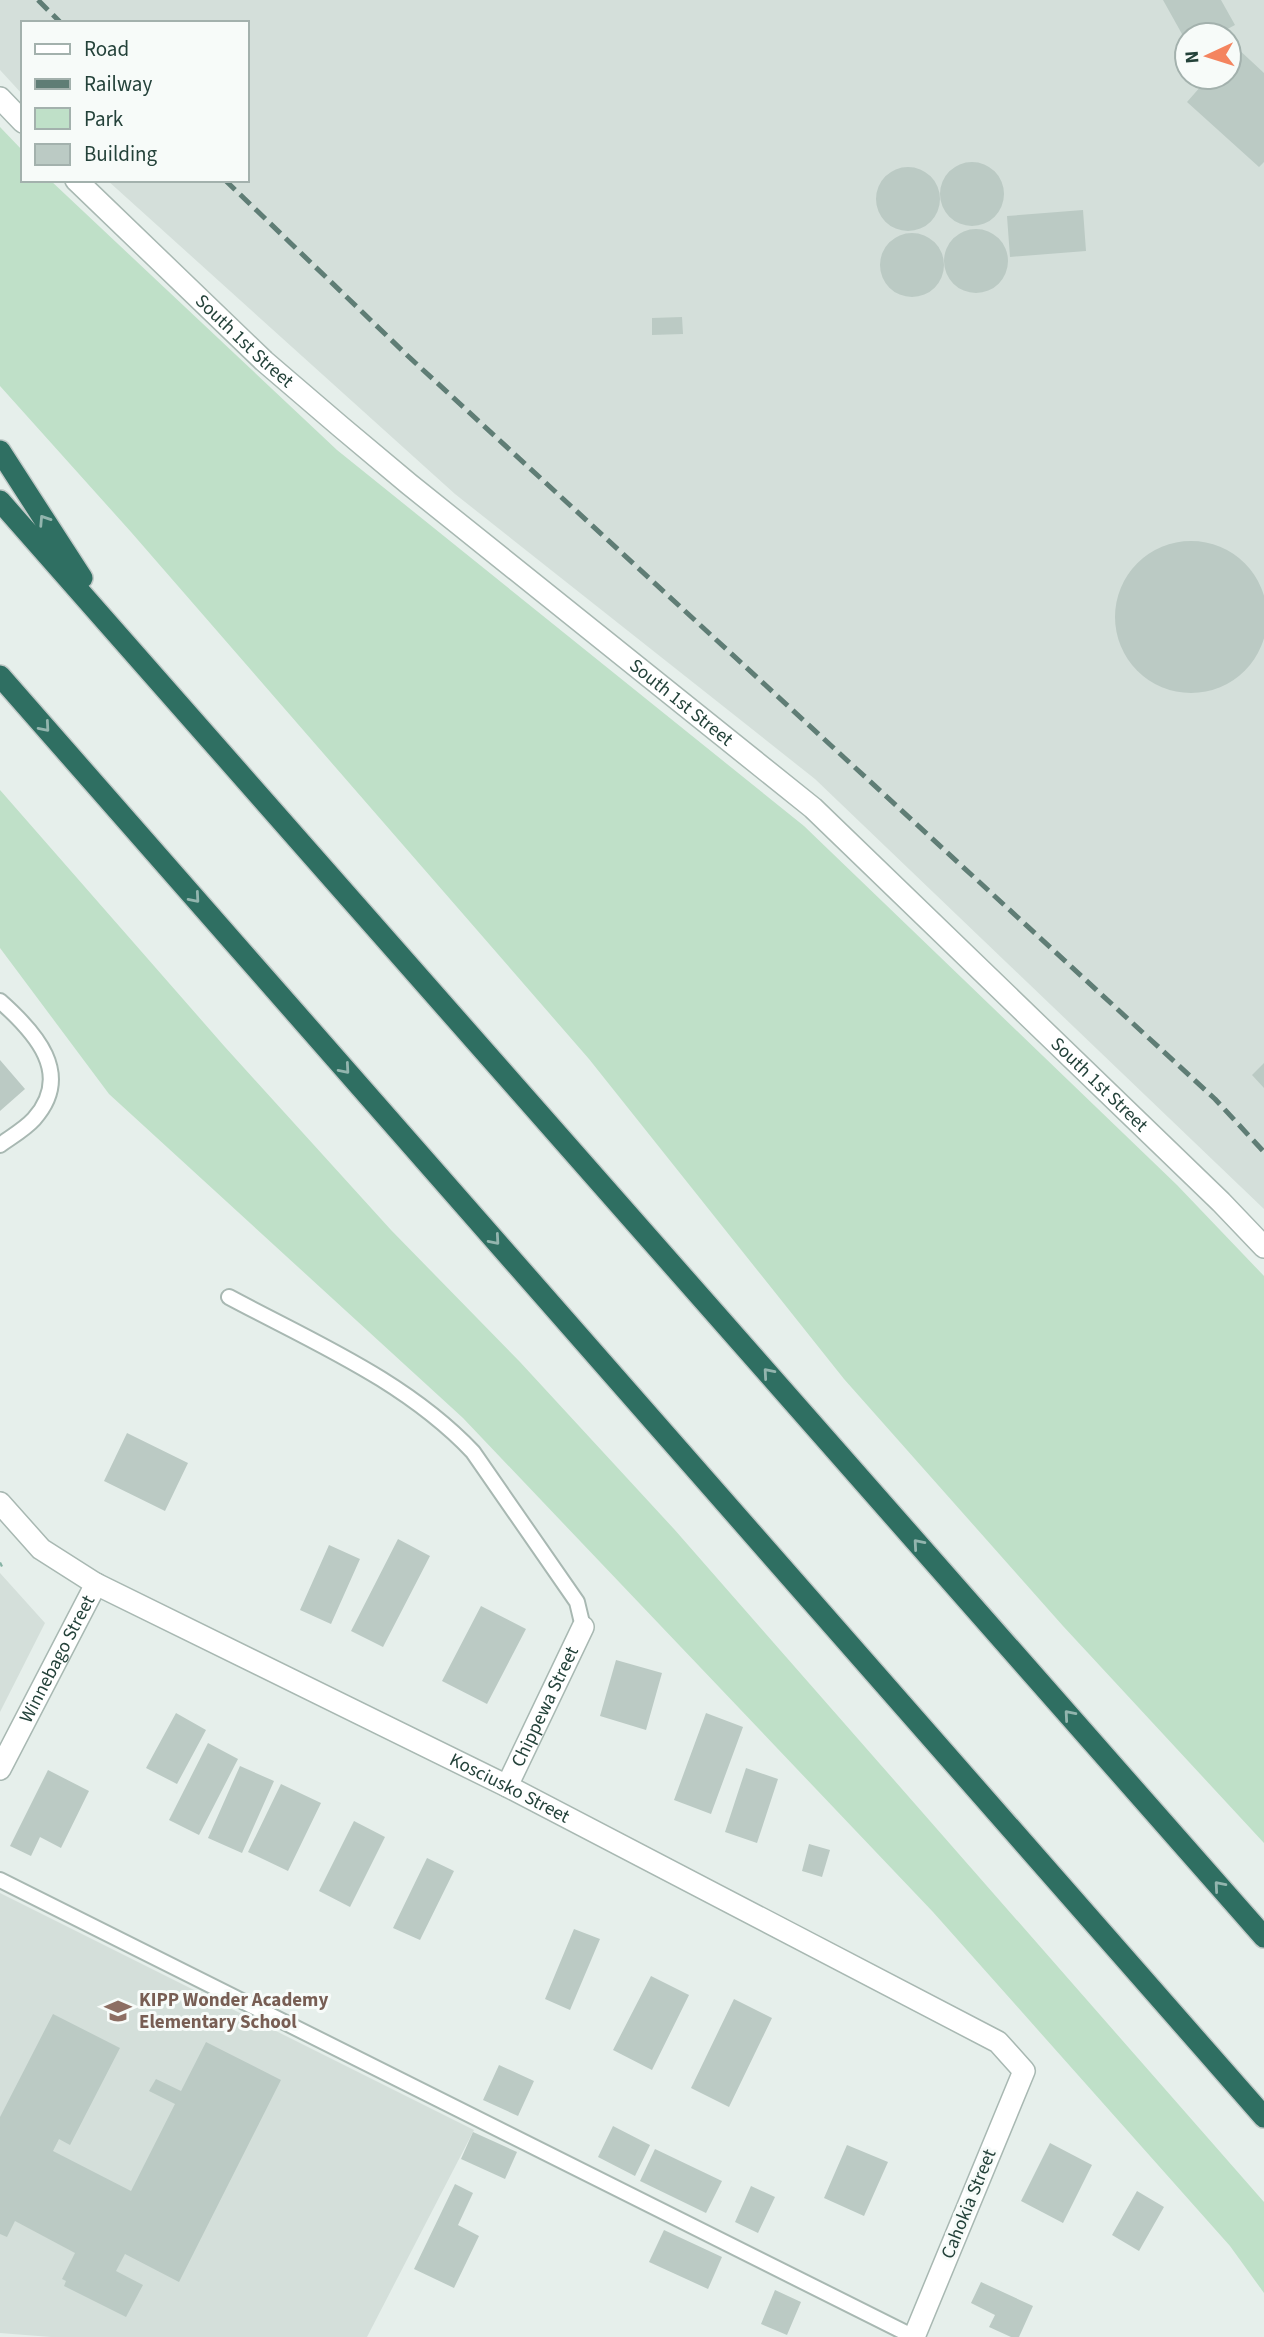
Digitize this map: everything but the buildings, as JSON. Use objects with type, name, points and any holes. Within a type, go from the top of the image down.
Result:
[{"type":"highway","points":[[0,451],[121,639]]},
{"type":"highway","points":[[0,500],[1264,1937]]},
{"type":"highway","points":[[1,677],[1264,2117]]},
{"type":"street","points":[[0,98],[21,120]]},
{"type":"street","name":"South 1st Street","points":[[78,182],[264,361],[332,419],[409,484],[813,808],[1222,1202],[1264,1247]]},
{"type":"street","name":"Kosciusko Street","points":[[0,1503],[41,1549],[96,1584],[506,1786],[998,2042],[1024,2071]]},
{"type":"street","name":"Winnebago Street","points":[[0,1769],[96,1584]]},
{"type":"street","name":"Chippewa Street","points":[[506,1786],[583,1627]]},
{"type":"street","name":"Cahokia Street","points":[[914,2337],[1024,2071]]},
{"type":"lane","points":[[0,1001],[23,1021],[46,1052],[51,1079],[50,1092],[34,1119],[0,1145]]},
{"type":"lane","points":[[229,1297],[390,1383],[458,1436],[473,1452],[577,1602],[583,1627]]},
{"type":"lane","points":[[0,1880],[914,2337]]},
{"type":"shaded area","points":[[0,0],[1264,0],[1264,1209],[815,779],[455,494],[109,182],[248,182],[248,21],[21,21],[21,93],[0,70]]},
{"type":"shaded area","points":[[0,1573],[45,1623],[0,1712]]},
{"type":"shaded area","name":"KIPP Wonder Academy Elementary School","points":[[0,1893],[474,2130],[367,2337],[51,2337],[0,2333]]},
{"type":"green space","points":[[0,127],[21,149],[21,182],[52,182],[337,450],[804,826],[1177,1185],[1264,1276],[1264,1843],[1063,1626],[844,1379],[589,1059],[131,532],[0,386]]},
{"type":"green space","points":[[0,790],[225,1047],[391,1230],[520,1362],[674,1529],[1264,2202],[1264,2293],[1230,2246],[933,1912],[463,1418],[109,1094],[0,948]]},
{"type":"railway","points":[[38,0],[59,21]]},
{"type":"railway","points":[[227,182],[409,357],[1215,1099],[1264,1152]]},
{"type":"place","name":"KIPP Wonder Academy Elementary School","points":[[118,2011]]}]
